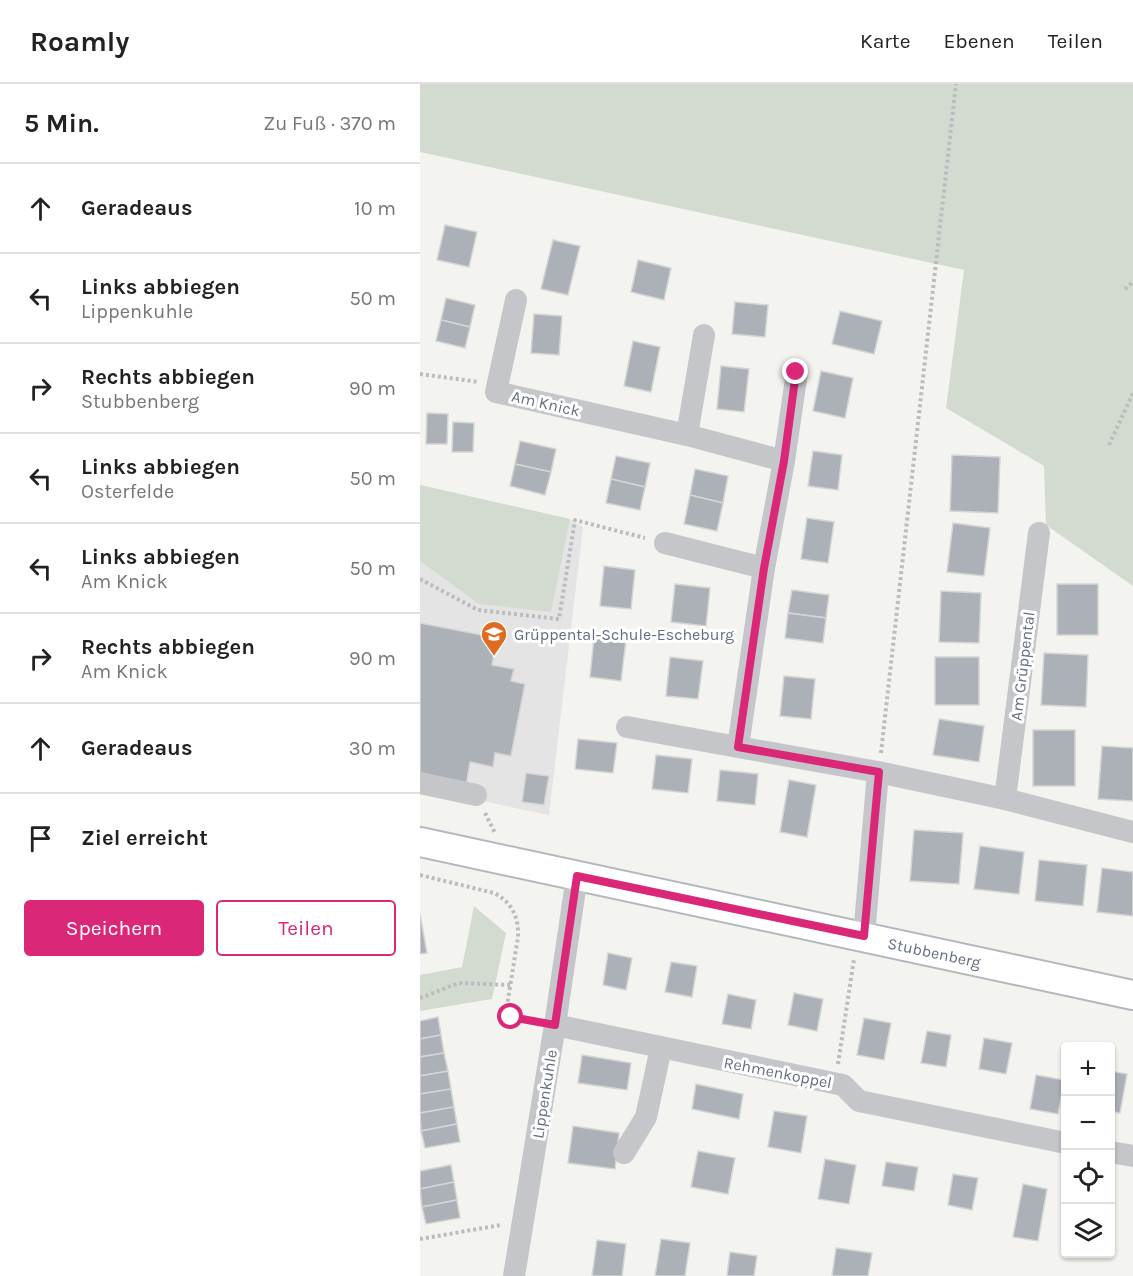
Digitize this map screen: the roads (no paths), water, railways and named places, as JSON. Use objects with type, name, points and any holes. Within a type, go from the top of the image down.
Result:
[{"type":"main road","name":"Stubbenberg","points":[[420,842],[504,859],[859,944],[1133,995]]},
{"type":"street","name":"Am Knick","points":[[516,300],[496,392],[687,435],[784,461]]},
{"type":"street","points":[[687,435],[705,335]]},
{"type":"street","points":[[738,747],[796,372]]},
{"type":"street","name":"Am Grüppental","points":[[1005,799],[1039,533]]},
{"type":"street","points":[[665,543],[764,568]]},
{"type":"street","points":[[627,727],[879,772],[1005,799],[1133,832]]},
{"type":"street","points":[[859,944],[879,772]]},
{"type":"street","points":[[420,783],[476,795]]},
{"type":"street","name":"Lippenkuhle","points":[[514,1276],[577,876]]},
{"type":"street","name":"Rehmenkoppel","points":[[555,1025],[843,1085],[859,1101],[1061,1142]]},
{"type":"street","points":[[624,1153],[646,1117],[661,1048]]},
{"type":"street","points":[[1115,1153],[1133,1156]]},
{"type":"place","name":"Grüppental-Schule-Escheburg","points":[[494,657]]}]
